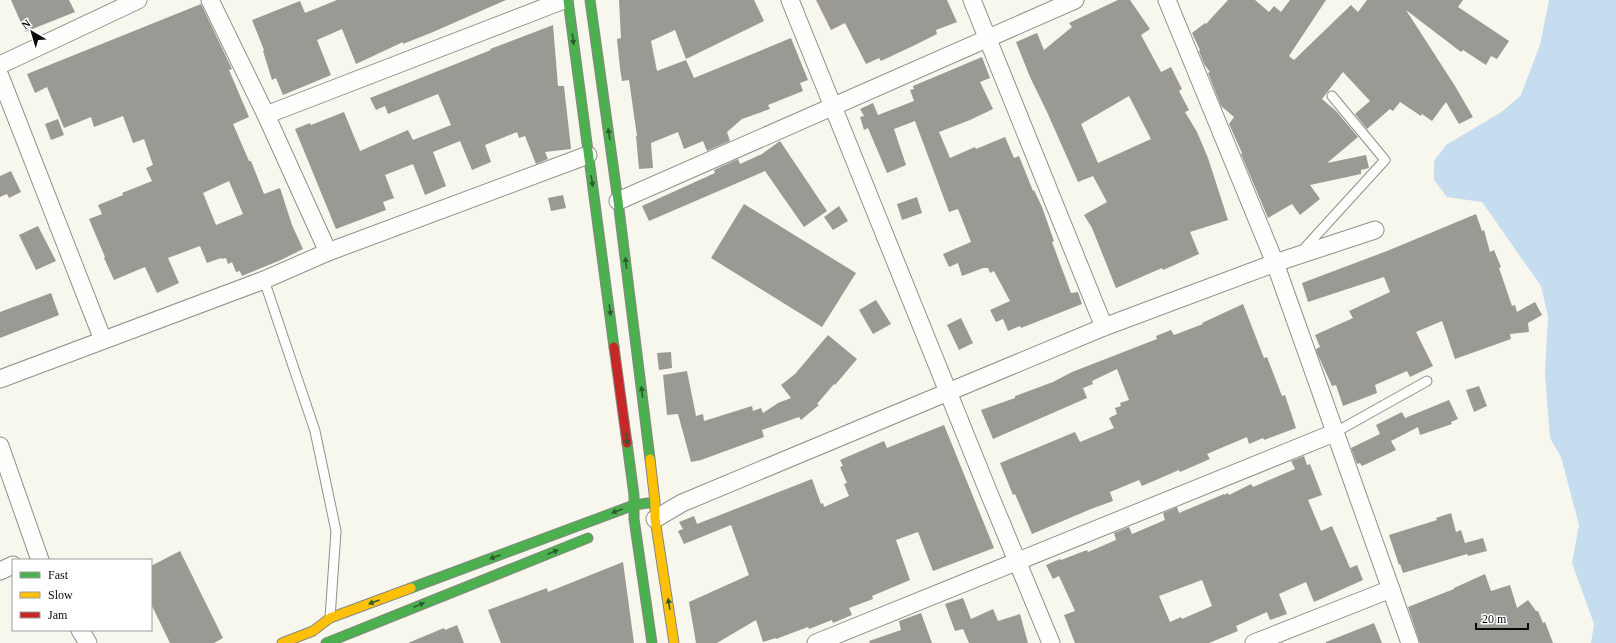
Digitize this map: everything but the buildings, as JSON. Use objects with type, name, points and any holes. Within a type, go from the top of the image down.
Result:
[{"type":"street","points":[[0,65],[138,0]]},
{"type":"street","points":[[210,0],[266,115],[328,252]]},
{"type":"street","points":[[266,115],[564,0]]},
{"type":"street","points":[[568,0],[588,155],[598,218],[634,495],[634,505],[643,517],[674,643]]},
{"type":"street","points":[[590,0],[618,201],[652,643]]},
{"type":"street","points":[[790,0],[1051,643]]},
{"type":"street","points":[[972,0],[1104,327]]},
{"type":"street","points":[[618,201],[1075,0]]},
{"type":"street","points":[[1167,0],[1275,263],[1334,433],[1410,643]]},
{"type":"street","points":[[0,76],[103,340]]},
{"type":"street","points":[[0,379],[264,280],[328,252],[588,155]]},
{"type":"street","points":[[643,517],[682,503],[1104,327],[1275,263],[1375,230]]},
{"type":"street","points":[[816,643],[1334,433]]},
{"type":"street","points":[[0,446],[35,558]]},
{"type":"street","points":[[634,505],[643,517]]},
{"type":"street","points":[[282,643],[313,631],[330,618],[634,505]]},
{"type":"street","points":[[330,642],[597,534]]},
{"type":"street","points":[[0,571],[12,565]]},
{"type":"street","points":[[1254,643],[1391,589]]},
{"type":"street","points":[[81,631],[88,643]]},
{"type":"lane","points":[[1297,256],[1385,160],[1332,96]]},
{"type":"lane","points":[[264,280],[315,431],[336,531],[330,618]]},
{"type":"lane","points":[[1334,433],[1427,381]]},
{"type":"water","points":[[1549,0],[1616,0],[1616,643],[1591,643],[1594,624],[1572,563],[1579,525],[1561,457],[1550,438],[1545,374],[1548,316],[1541,286],[1482,202],[1447,197],[1434,180],[1434,161],[1446,145],[1503,111],[1521,95],[1540,45]]},
{"type":"traffic: fast","points":[[568,0],[614,347]]},
{"type":"traffic: fast","points":[[590,0],[618,201],[650,459]]},
{"type":"traffic: fast","points":[[627,443],[634,495],[634,519],[652,643]]},
{"type":"traffic: fast","points":[[411,588],[634,505],[648,503]]},
{"type":"traffic: fast","points":[[326,643],[588,538]]},
{"type":"traffic: slow","points":[[650,459],[655,502],[655,519],[674,643]]},
{"type":"traffic: slow","points":[[282,643],[313,631],[330,618],[411,588]]},
{"type":"traffic: jam","points":[[614,347],[627,443]]}]
